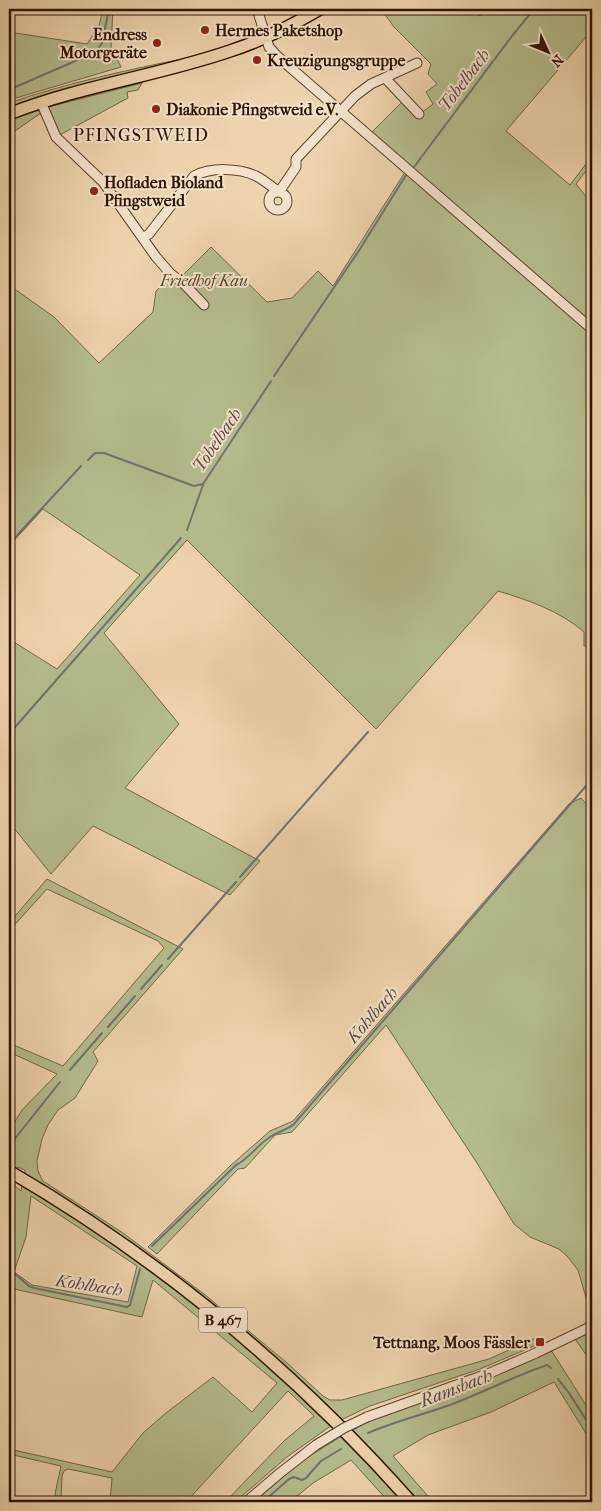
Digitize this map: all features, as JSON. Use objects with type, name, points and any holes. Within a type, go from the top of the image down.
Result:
[{"type":"main road","points":[[9,114],[41,102],[220,54],[265,37],[320,9]]},
{"type":"main road","name":"B 467","points":[[9,1171],[72,1209],[192,1295],[295,1383],[350,1436],[411,1502]]},
{"type":"street","points":[[257,9],[269,47],[277,56],[592,329]]},
{"type":"street","points":[[143,238],[149,234],[190,180],[200,173],[221,170],[250,174],[264,180],[279,192],[296,167],[296,159],[355,96],[371,84],[386,79],[417,63]]},
{"type":"street","points":[[386,79],[419,114]]},
{"type":"street","points":[[41,102],[56,136],[104,182],[170,273],[204,304]]},
{"type":"street","points":[[246,1502],[316,1445],[367,1417],[490,1373],[592,1326]]},
{"type":"green space","points":[[103,9],[113,9],[111,47],[121,67],[9,100],[9,32],[87,44],[99,26]]},
{"type":"green space","points":[[381,9],[471,9],[480,16],[485,9],[592,9],[592,30],[506,131],[570,185],[592,156],[592,163],[576,184],[592,204],[592,325],[370,134],[403,101],[416,117],[433,104],[426,92],[437,84],[428,74],[431,64],[394,27]]},
{"type":"green space","points":[[187,58],[9,108],[9,103],[53,89]]},
{"type":"green space","points":[[142,83],[138,90],[127,92],[128,98],[56,137],[44,111],[48,107]]},
{"type":"green space","points":[[36,109],[41,113],[9,135],[9,120]]},
{"type":"green space","name":"Friedhof Kau","points":[[405,172],[592,334],[592,645],[584,646],[584,632],[565,618],[532,602],[498,591],[376,729],[187,540],[104,633],[179,724],[125,788],[260,861],[230,895],[93,826],[51,874],[9,822],[9,639],[57,669],[140,575],[43,509],[9,546],[9,285],[54,317],[99,363],[153,312],[156,291],[172,275],[178,280],[211,247],[267,302],[292,298],[318,271],[333,286]]},
{"type":"green space","points":[[581,798],[592,810],[592,1318],[578,1270],[559,1249],[530,1237],[514,1224],[477,1163],[386,1025],[292,1132],[275,1135],[245,1168],[238,1169],[157,1254],[148,1247],[230,1166],[270,1131],[293,1121],[569,804]]},
{"type":"green space","points":[[47,879],[183,949],[93,1052],[98,1061],[75,1098],[58,1110],[48,1125],[42,1139],[37,1161],[38,1171],[43,1181],[123,1233],[204,1294],[330,1400],[342,1400],[489,1359],[533,1339],[538,1339],[541,1343],[480,1369],[370,1406],[341,1420],[308,1389],[25,1174],[25,1170],[18,1167],[17,1170],[9,1165],[9,1131],[22,1110],[57,1074],[9,1052],[9,1043],[63,1066],[164,948],[158,941],[47,889],[9,931],[9,923]]},
{"type":"green space","points":[[9,1178],[15,1181],[15,1186],[21,1191],[22,1186],[111,1242],[175,1288],[265,1364],[332,1425],[287,1457],[235,1502],[225,1502],[285,1440],[314,1416],[288,1391],[186,1502],[110,1502],[112,1478],[68,1469],[64,1471],[62,1476],[61,1502],[57,1502],[55,1494],[61,1466],[9,1454],[9,1449],[112,1472],[143,1433],[213,1377],[252,1412],[277,1383],[153,1280],[142,1317],[14,1289],[9,1306]],"holes":[[[31,1196],[137,1266],[128,1302],[32,1285],[14,1272],[26,1237]]]},
{"type":"green space","points":[[592,1330],[592,1363],[575,1339]]},
{"type":"green space","points":[[551,1350],[586,1405],[592,1401],[592,1443],[554,1382],[491,1412],[428,1435],[393,1456],[433,1502],[418,1502],[352,1431],[374,1418],[482,1380]]},
{"type":"green space","points":[[342,1436],[403,1502],[389,1502],[351,1460],[313,1483],[290,1502],[253,1502],[298,1463]]},
{"type":"waterway","points":[[13,88],[96,52],[102,43],[109,9]]},
{"type":"waterway","name":"Tobelbach","points":[[414,167],[534,9]]},
{"type":"waterway","name":"Tobelbach","points":[[274,376],[360,249],[406,175]]},
{"type":"waterway","name":"Tobelbach","points":[[88,460],[95,453],[104,453],[194,486],[203,484],[271,381]]},
{"type":"waterway","name":"Tobelbach","points":[[9,544],[81,466]]},
{"type":"waterway","points":[[187,530],[203,485]]},
{"type":"waterway","points":[[9,734],[181,538]]},
{"type":"waterway","points":[[240,877],[368,732]]},
{"type":"waterway","name":"Kohlbach","points":[[152,1246],[236,1165],[265,1140],[294,1124],[592,779]]},
{"type":"waterway","points":[[168,959],[236,882]]},
{"type":"waterway","points":[[141,989],[162,965]]},
{"type":"waterway","points":[[108,1027],[135,996]]},
{"type":"waterway","points":[[70,1070],[102,1033]]},
{"type":"waterway","points":[[9,1146],[60,1082]]},
{"type":"waterway","name":"Kohlbach","points":[[15,1274],[34,1288],[127,1307],[130,1305],[140,1269]]},
{"type":"waterway","name":"Ramsbach","points":[[368,1433],[455,1403],[547,1365],[551,1368]]},
{"type":"waterway","name":"Ramsbach","points":[[558,1379],[592,1429]]},
{"type":"waterway","name":"Ramsbach","points":[[263,1502],[289,1479],[294,1477],[302,1480],[306,1478],[321,1461],[341,1449]]},
{"type":"place","name":"Hermes Paketshop","points":[[205,30]]},
{"type":"place","name":"Endress Motorgeräte","points":[[157,43]]},
{"type":"place","name":"Kreuzigungsgruppe","points":[[257,60]]},
{"type":"place","name":"Diakonie Pfingstweid e.V.","points":[[156,109]]},
{"type":"place","name":"Hofladen Bioland Pfingstweid","points":[[94,191]]},
{"type":"place","name":"Tettnang, Moos Fässler","points":[[540,1342]]},
{"type":"district","name":"PFINGSTWEID","points":[[141,135]]}]
